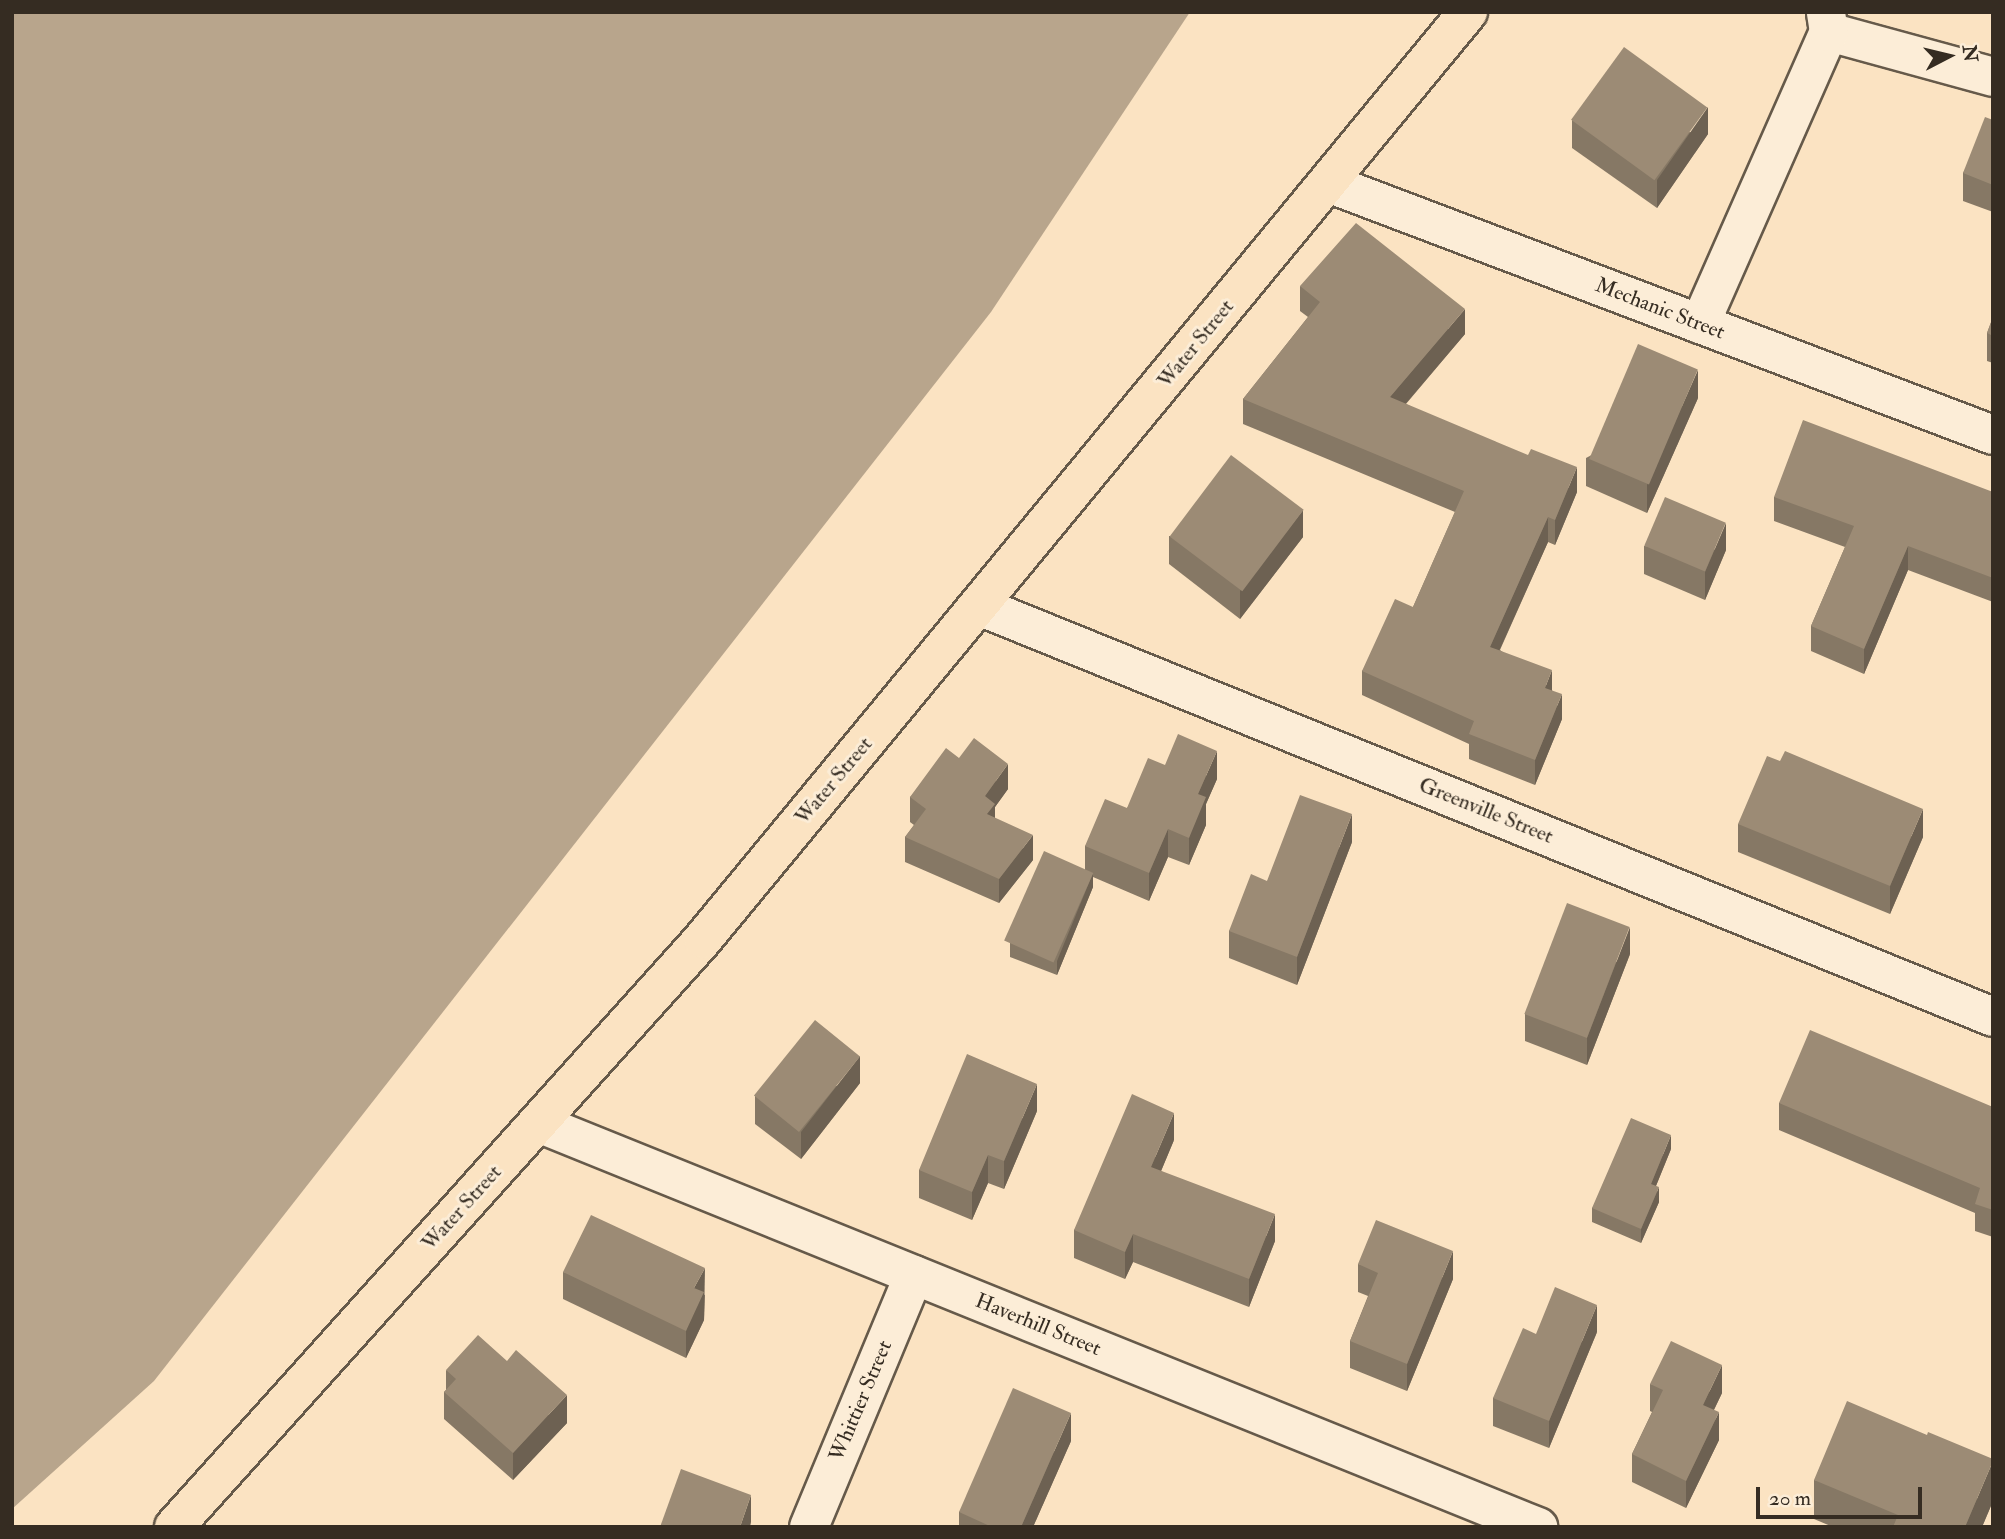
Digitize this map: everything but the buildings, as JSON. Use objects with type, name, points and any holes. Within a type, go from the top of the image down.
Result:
[{"type":"main road","name":"Water Street","points":[[174,1527],[703,939],[1468,12]]},
{"type":"street","points":[[1700,324],[1828,22],[1993,78]]},
{"type":"street","name":"Mechanic Street","points":[[1328,183],[1993,435]]},
{"type":"street","name":"Greenville Street","points":[[979,606],[1993,1017]]},
{"type":"street","name":"Haverhill Street","points":[[538,1123],[1538,1527]]},
{"type":"street","name":"Whittier Street","points":[[809,1527],[914,1275]]},
{"type":"shaded area","points":[[12,12],[1190,12],[991,312],[154,1381],[12,1509]]}]
